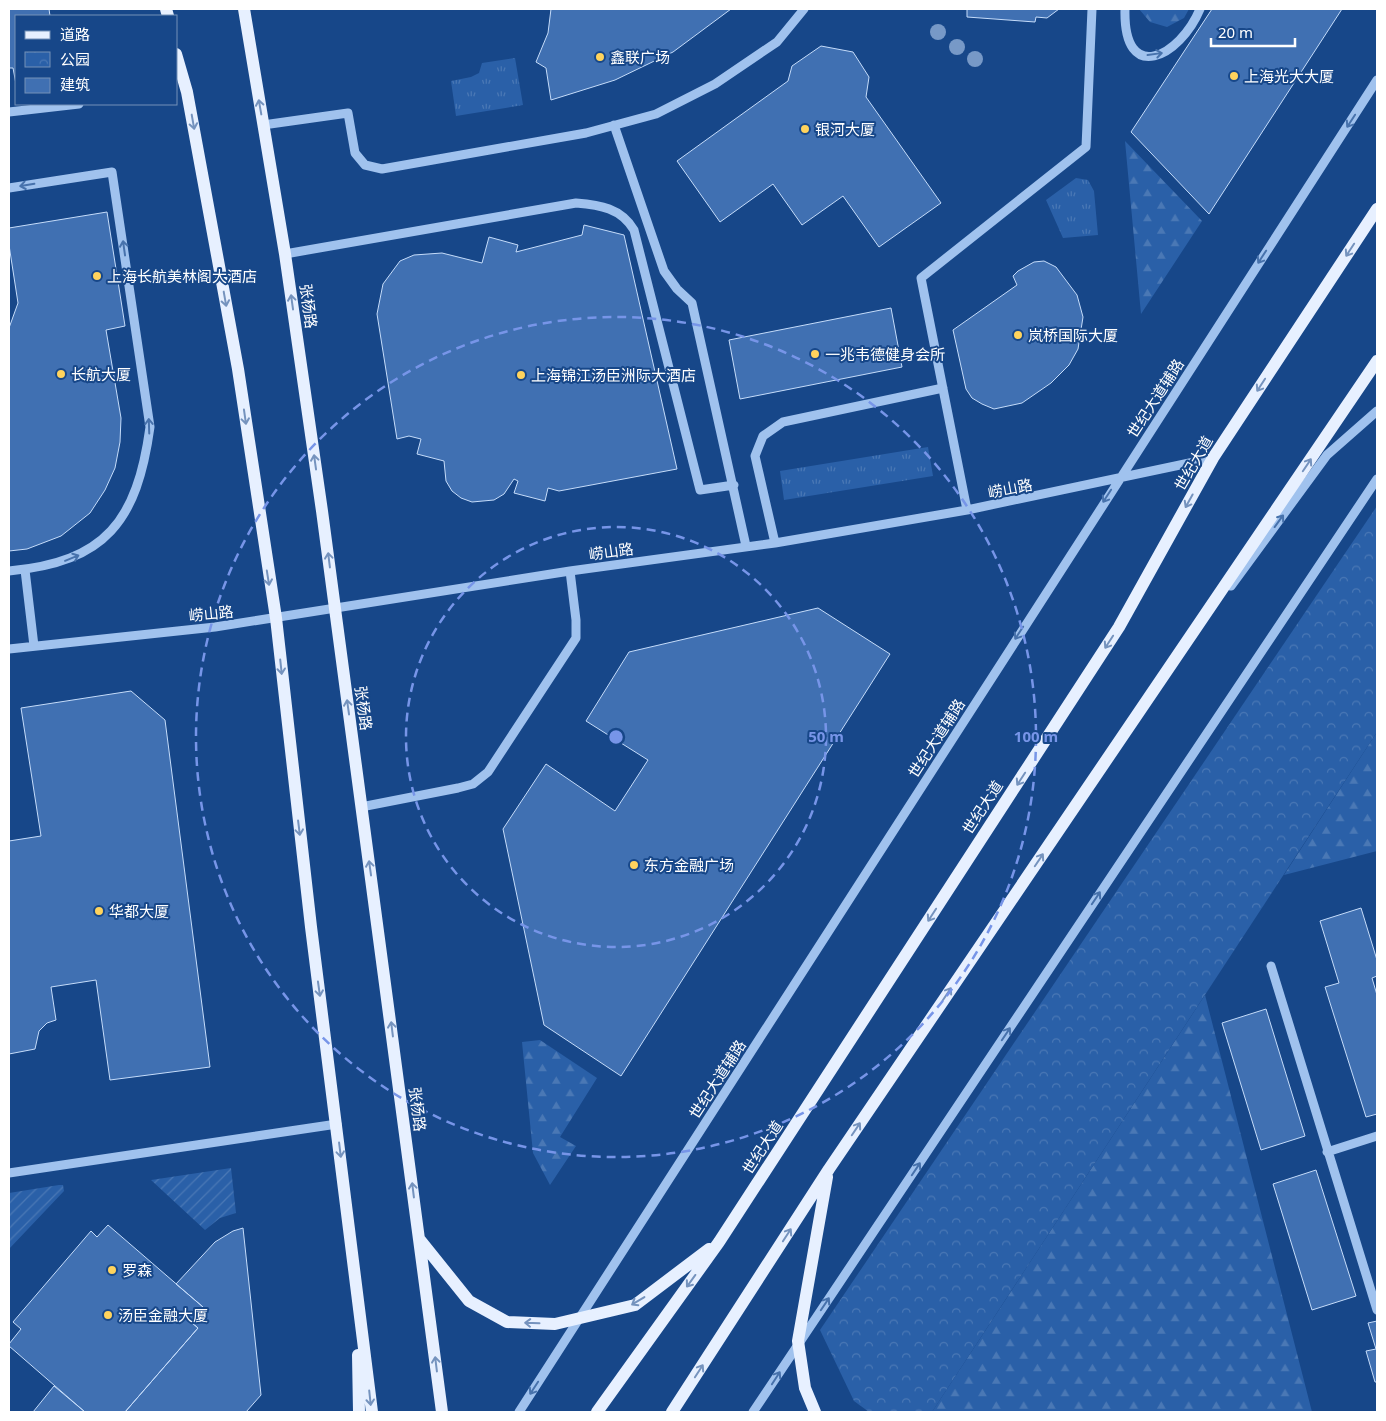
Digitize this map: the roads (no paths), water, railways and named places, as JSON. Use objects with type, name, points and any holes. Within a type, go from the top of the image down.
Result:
[{"type":"main road","points":[[238,9],[251,54]]},
{"type":"main road","name":"张杨路","points":[[244,9],[285,254],[335,608],[442,1412]]},
{"type":"main road","points":[[178,63],[182,92],[238,369],[276,618],[308,908],[357,1280],[372,1412]]},
{"type":"main road","name":"世纪大道","points":[[597,1412],[719,1242],[1119,627],[1213,458],[1377,209]]},
{"type":"main road","points":[[672,1412],[829,1169],[1377,361]]},
{"type":"main road","points":[[815,1412],[805,1388],[798,1344],[829,1169]]},
{"type":"main road","points":[[419,1238],[469,1301],[507,1322],[556,1324],[635,1304],[719,1242]]},
{"type":"main road","points":[[357,1280],[359,1412]]},
{"type":"street","points":[[263,126],[348,113],[355,153],[365,165],[382,169],[586,133],[656,114],[715,84],[777,42],[804,9]]},
{"type":"street","points":[[967,510],[921,278],[1086,147],[1092,9]]},
{"type":"street","points":[[1125,9],[1129,44],[1134,51],[1148,56],[1163,53],[1178,42],[1190,28],[1200,9]]},
{"type":"street","name":"世纪大道辅路","points":[[519,1412],[1377,80]]},
{"type":"street","points":[[9,112],[70,105]]},
{"type":"street","points":[[614,125],[664,271],[677,289],[692,303],[734,485],[746,546]]},
{"type":"street","points":[[9,188],[112,172],[150,428],[146,462],[136,493],[116,526],[89,551],[57,564],[9,571]]},
{"type":"street","points":[[285,254],[576,203],[600,205],[620,213],[629,221],[634,230],[700,490],[734,485]]},
{"type":"street","points":[[775,543],[755,456],[763,436],[783,422],[943,388]]},
{"type":"street","points":[[1126,730],[1327,455],[1377,411]]},
{"type":"street","name":"崂山路","points":[[9,649],[276,618],[570,570],[775,543],[1060,492],[1213,458]]},
{"type":"street","points":[[754,1412],[1377,479]]},
{"type":"street","points":[[25,570],[34,646]]},
{"type":"street","points":[[361,806],[473,784],[488,772],[576,638],[576,620],[570,570]]},
{"type":"street","points":[[1271,966],[1377,1310]]},
{"type":"street","points":[[9,1173],[337,1124]]},
{"type":"street","points":[[1327,1152],[1377,1136]]},
{"type":"place","name":"鑫联广场","points":[[600,57]]},
{"type":"place","name":"上海光大大厦","points":[[1234,76]]},
{"type":"place","name":"银河大厦","points":[[805,129]]},
{"type":"place","name":"上海长航美林阁大酒店","points":[[97,276]]},
{"type":"place","name":"岚桥国际大厦","points":[[1018,335]]},
{"type":"place","name":"一兆韦德健身会所","points":[[815,354]]},
{"type":"place","name":"长航大厦","points":[[61,374]]},
{"type":"place","name":"上海锦江汤臣洲际大酒店","points":[[521,375]]},
{"type":"place","name":"东方金融广场","points":[[634,865]]},
{"type":"place","name":"华都大厦","points":[[99,911]]},
{"type":"place","name":"罗森","points":[[112,1270]]},
{"type":"place","name":"汤臣金融大厦","points":[[108,1315]]}]
